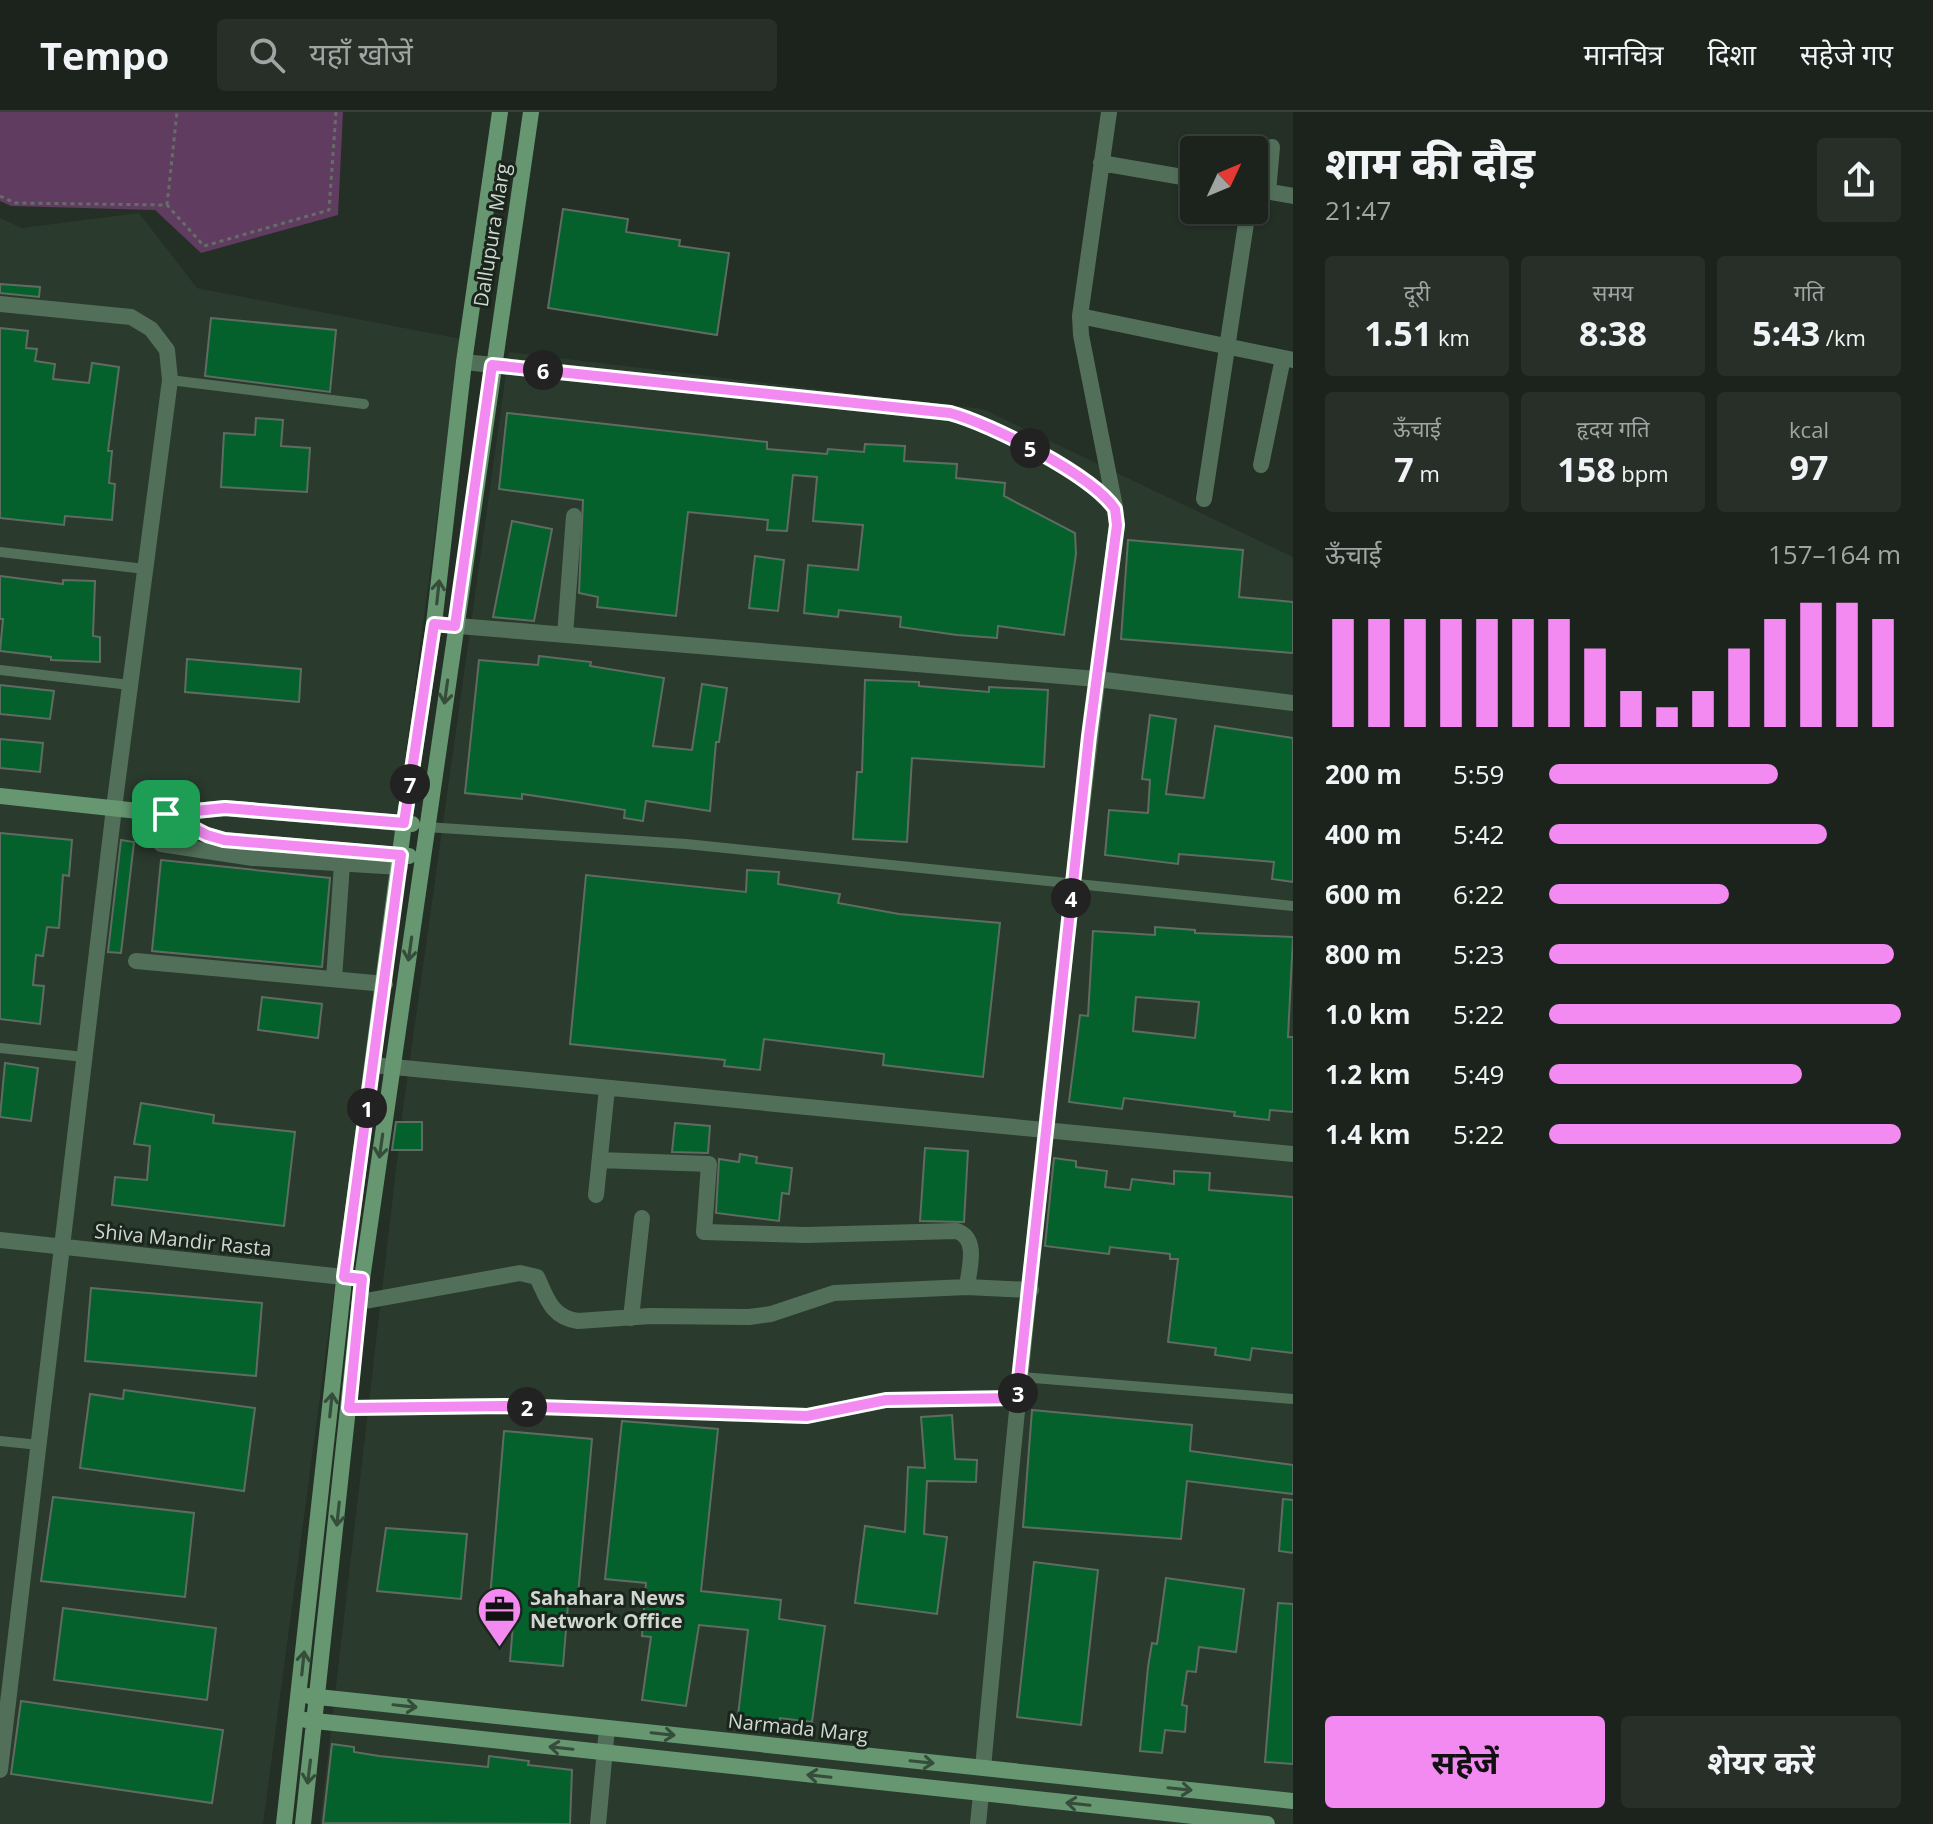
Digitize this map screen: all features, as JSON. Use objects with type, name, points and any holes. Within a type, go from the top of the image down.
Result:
[{"type":"main road","name":"Dallupura Marg","points":[[284,1824],[344,1277],[404,823],[434,624],[464,362],[500,112]]},
{"type":"main road","name":"Dallupura Marg","points":[[303,1824],[362,1279],[531,112]]},
{"type":"main road","points":[[0,796],[166,814],[225,808],[426,827]]},
{"type":"main road","points":[[166,814],[224,840],[401,861],[423,857]]},
{"type":"main road","name":"Narmada Marg","points":[[299,1695],[1293,1801]]},
{"type":"main road","points":[[296,1719],[1267,1824]]},
{"type":"street","points":[[983,1768],[1017,1398],[1073,881],[1117,525],[1080,316],[1109,112]]},
{"type":"street","points":[[1268,163],[1272,147]]},
{"type":"street","points":[[1101,163],[1180,177]]},
{"type":"street","points":[[1268,192],[1293,196]]},
{"type":"street","points":[[1204,499],[1246,224]]},
{"type":"street","points":[[0,304],[131,317],[151,329],[167,350],[170,380],[114,808],[39,1445],[8,1638],[0,1770]]},
{"type":"street","points":[[1080,316],[1288,359],[1261,465]]},
{"type":"street","points":[[464,362],[950,413],[1007,432],[1086,484],[1115,509]]},
{"type":"street","points":[[565,635],[574,516]]},
{"type":"street","points":[[434,624],[1097,679],[1293,703]]},
{"type":"street","points":[[161,844],[253,858],[342,864],[401,861]]},
{"type":"street","points":[[334,979],[342,864]]},
{"type":"street","points":[[136,961],[385,984]]},
{"type":"street","points":[[373,1065],[1293,1154]]},
{"type":"street","points":[[596,1195],[607,1089]]},
{"type":"street","points":[[600,1160],[709,1164],[704,1232],[806,1235],[957,1231],[966,1234],[970,1242],[967,1287]]},
{"type":"street","points":[[631,1318],[642,1218]]},
{"type":"street","name":"Shiva Mandir Rasta","points":[[0,1240],[362,1279]]},
{"type":"street","points":[[360,1302],[527,1273],[537,1277],[551,1308],[567,1319],[749,1317],[771,1314],[834,1293],[967,1287],[1031,1290]]},
{"type":"street","points":[[349,1408],[520,1406],[807,1416],[886,1400],[1017,1398]]},
{"type":"street","points":[[598,1824],[607,1728]]},
{"type":"street","points":[[978,1824],[981,1794]]},
{"type":"lane","points":[[170,380],[364,404]]},
{"type":"lane","points":[[0,552],[145,569]]},
{"type":"lane","points":[[0,670],[130,685]]},
{"type":"lane","points":[[426,827],[686,844],[1073,881],[1293,906]]},
{"type":"lane","points":[[0,1048],[84,1057]]},
{"type":"lane","points":[[1021,1377],[1293,1399]]},
{"type":"lane","points":[[0,1441],[39,1445]]},
{"type":"path","points":[[167,205],[177,112]]},
{"type":"path","points":[[0,196],[15,203],[167,205],[204,246],[329,210],[336,112]]},
{"type":"shaded area","points":[[0,112],[343,112],[338,215],[201,253],[155,210],[11,206],[0,201]]},
{"type":"shaded area","points":[[139,213],[197,288],[461,339],[263,1824],[0,1824],[0,218],[22,228]]},
{"type":"shaded area","points":[[509,352],[983,409],[1293,557],[1293,1824],[320,1824],[403,1109]]},
{"type":"building","points":[[563,209],[628,219],[626,232],[680,240],[679,246],[729,253],[717,335],[548,308]]},
{"type":"building","points":[[0,284],[40,287],[39,297],[0,293]]},
{"type":"building","points":[[211,318],[336,330],[330,392],[205,376]]},
{"type":"building","points":[[0,328],[28,331],[26,348],[37,349],[35,361],[55,364],[53,379],[89,383],[92,363],[119,367],[108,451],[112,451],[109,483],[115,484],[112,520],[65,516],[64,525],[0,518]]},
{"type":"building","points":[[507,413],[767,442],[767,449],[827,454],[828,449],[864,452],[865,444],[905,446],[904,461],[957,464],[956,478],[1005,483],[1004,496],[1075,533],[1076,554],[1064,635],[998,626],[997,638],[957,635],[900,627],[901,617],[839,610],[838,617],[804,613],[808,565],[858,570],[863,525],[813,521],[817,477],[793,475],[787,531],[767,530],[768,520],[688,512],[676,616],[597,607],[598,597],[579,593],[583,500],[499,489]]},
{"type":"building","points":[[256,418],[283,420],[281,446],[310,448],[307,492],[221,487],[224,433],[255,435]]},
{"type":"building","points":[[512,521],[552,529],[534,621],[493,617]]},
{"type":"building","points":[[1128,540],[1243,550],[1239,597],[1293,602],[1293,653],[1121,639]]},
{"type":"building","points":[[755,556],[784,560],[778,611],[749,608]]},
{"type":"building","points":[[0,576],[63,584],[63,580],[95,581],[93,636],[100,637],[100,662],[51,660],[51,657],[0,651],[3,619],[0,619]]},
{"type":"building","points":[[539,656],[591,662],[590,666],[664,678],[653,746],[692,750],[702,684],[727,688],[719,742],[716,742],[710,811],[646,801],[643,821],[624,818],[625,810],[576,802],[522,794],[522,799],[465,793],[479,660],[538,665]]},
{"type":"building","points":[[187,659],[301,669],[299,702],[185,692]]},
{"type":"building","points":[[865,680],[919,682],[919,686],[989,692],[989,687],[1048,690],[1044,767],[912,758],[907,842],[853,839],[857,772],[862,772]]},
{"type":"building","points":[[0,685],[54,691],[50,719],[0,714]]},
{"type":"building","points":[[1150,715],[1176,719],[1166,794],[1204,798],[1215,726],[1293,738],[1293,882],[1272,879],[1274,862],[1179,854],[1178,864],[1105,855],[1109,810],[1148,813],[1150,780],[1142,779]]},
{"type":"building","points":[[0,739],[43,743],[40,772],[0,768]]},
{"type":"building","points":[[0,833],[72,840],[69,876],[63,875],[59,928],[47,927],[43,956],[36,955],[33,985],[44,986],[40,1024],[0,1019]]},
{"type":"building","points":[[121,840],[134,842],[121,953],[108,952]]},
{"type":"building","points":[[161,860],[330,878],[322,967],[152,951]]},
{"type":"building","points":[[747,870],[779,872],[778,884],[840,894],[838,903],[899,914],[1000,923],[983,1077],[883,1065],[884,1054],[764,1039],[760,1070],[724,1066],[725,1060],[570,1044],[586,875],[746,892]]},
{"type":"building","points":[[1155,927],[1195,930],[1195,933],[1293,937],[1288,1037],[1293,1037],[1293,1112],[1270,1110],[1269,1120],[1234,1116],[1235,1112],[1124,1098],[1122,1109],[1069,1102],[1080,1015],[1088,1016],[1093,931],[1155,935]],"holes":[[[1136,997],[1199,1002],[1195,1038],[1133,1031]]]},
{"type":"building","points":[[262,997],[322,1004],[318,1038],[258,1030]]},
{"type":"building","points":[[5,1063],[38,1068],[31,1121],[0,1117]]},
{"type":"building","points":[[141,1103],[214,1115],[213,1123],[295,1132],[284,1226],[112,1205],[115,1177],[147,1180],[150,1146],[134,1144]]},
{"type":"building","points":[[396,1122],[422,1122],[422,1150],[392,1150]]},
{"type":"building","points":[[675,1123],[710,1126],[708,1153],[672,1152]]},
{"type":"building","points":[[925,1148],[968,1151],[964,1222],[920,1221]]},
{"type":"building","points":[[740,1154],[757,1157],[756,1163],[792,1168],[789,1194],[782,1193],[779,1221],[716,1213],[719,1159],[739,1162]]},
{"type":"building","points":[[1054,1158],[1076,1161],[1076,1167],[1107,1171],[1105,1187],[1130,1190],[1132,1179],[1174,1184],[1174,1171],[1210,1173],[1209,1190],[1293,1197],[1293,1353],[1252,1348],[1250,1360],[1215,1355],[1216,1348],[1168,1342],[1178,1259],[1170,1259],[1170,1254],[1110,1247],[1109,1254],[1045,1246]]},
{"type":"building","points":[[91,1288],[262,1303],[256,1376],[85,1361]]},
{"type":"building","points":[[124,1390],[255,1408],[244,1491],[80,1468],[90,1394],[123,1399]]},
{"type":"building","points":[[1032,1410],[1192,1425],[1190,1451],[1293,1465],[1293,1494],[1187,1481],[1181,1539],[1023,1527]]},
{"type":"building","points":[[952,1415],[955,1459],[977,1460],[976,1482],[927,1481],[924,1534],[947,1537],[937,1614],[855,1603],[865,1526],[905,1532],[908,1467],[925,1468],[921,1417]]},
{"type":"building","points":[[622,1421],[718,1429],[701,1591],[781,1600],[779,1619],[825,1626],[812,1722],[780,1718],[779,1728],[737,1724],[748,1630],[699,1625],[686,1706],[642,1700],[651,1637],[642,1636],[646,1583],[605,1579]]},
{"type":"building","points":[[504,1431],[592,1439],[577,1606],[568,1605],[563,1666],[510,1661],[515,1600],[490,1598]]},
{"type":"building","points":[[53,1497],[194,1513],[185,1597],[41,1581]]},
{"type":"building","points":[[1283,1499],[1293,1500],[1293,1553],[1279,1551]]},
{"type":"building","points":[[386,1528],[467,1534],[461,1599],[377,1591]]},
{"type":"building","points":[[1034,1562],[1098,1570],[1081,1725],[1017,1717]]},
{"type":"building","points":[[1166,1578],[1244,1589],[1236,1652],[1199,1647],[1196,1672],[1187,1671],[1182,1705],[1187,1706],[1185,1732],[1165,1730],[1162,1753],[1140,1751],[1148,1667],[1152,1643],[1157,1644]]},
{"type":"building","points":[[1278,1603],[1293,1604],[1293,1764],[1265,1762]]},
{"type":"building","points":[[63,1608],[216,1628],[207,1700],[54,1680]]},
{"type":"building","points":[[21,1701],[223,1730],[212,1803],[11,1774]]},
{"type":"building","points":[[332,1744],[354,1747],[354,1752],[379,1756],[488,1767],[489,1756],[572,1770],[570,1824],[323,1823]]},
{"type":"place","name":"Sahahara News Network Office","points":[[499,1648]]},
{"type":"route","points":[[492,365],[950,413],[982,421],[1007,432],[1086,484],[1111,502],[1117,525],[1089,736],[1017,1398],[886,1400],[807,1416],[506,1406],[349,1408],[362,1279],[344,1277],[401,855],[224,840],[166,814],[209,807],[404,823],[434,624],[455,626],[492,365]]}]
